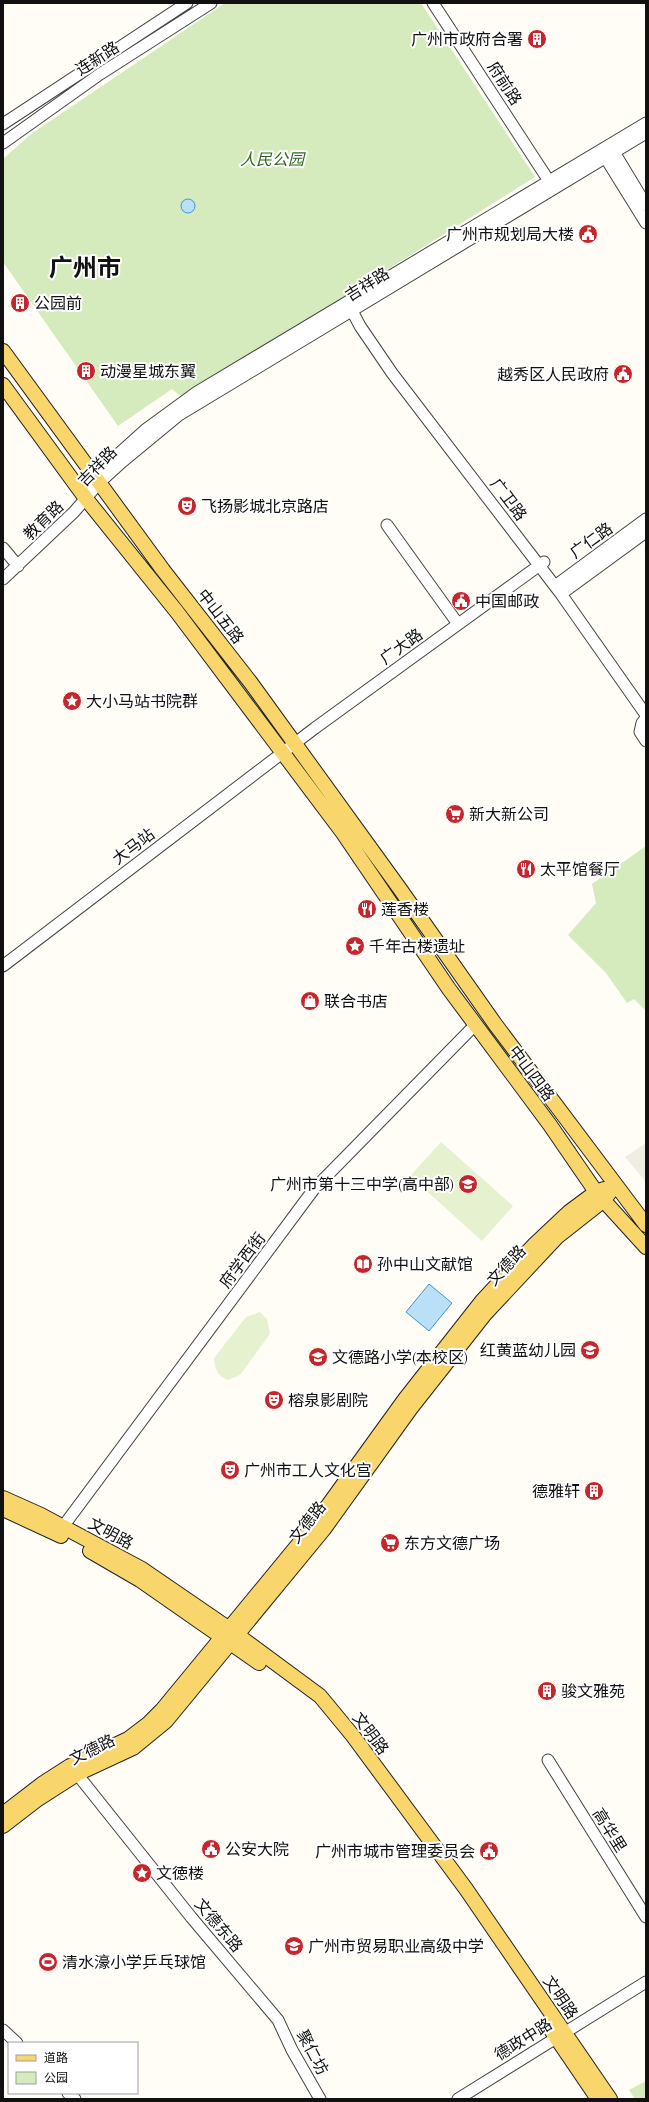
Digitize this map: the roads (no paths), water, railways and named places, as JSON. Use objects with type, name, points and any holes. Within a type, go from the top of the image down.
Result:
[{"type":"main road","name":"中山五路","points":[[3,351],[97,480],[251,683],[411,904]]},
{"type":"main road","name":"中山五路","points":[[3,385],[87,500],[177,612],[283,752],[343,833],[399,914]]},
{"type":"main road","name":"中山四路","points":[[411,904],[495,1024],[646,1225]]},
{"type":"main road","name":"中山四路","points":[[399,914],[475,1025],[554,1130],[600,1196],[646,1247]]},
{"type":"main road","name":"文德路","points":[[3,1826],[38,1799],[77,1774],[132,1748],[158,1729],[178,1708],[405,1399],[482,1301],[553,1227],[615,1185]]},
{"type":"main road","name":"文明路","points":[[3,1498],[60,1530],[230,1636],[303,1694],[327,1718],[422,1843],[559,2035],[610,2099]]},
{"type":"main road","name":"文明路","points":[[3,1509],[60,1530]]},
{"type":"main road","name":"文德路","points":[[3,1814],[65,1769],[115,1746],[137,1733],[162,1710],[230,1636]]},
{"type":"main road","name":"文明路","points":[[559,2035],[598,2099]]},
{"type":"street","name":"连新路","points":[[3,124],[187,3]]},
{"type":"street","name":"连新路","points":[[3,143],[88,82],[211,3]]},
{"type":"street","name":"府前路","points":[[433,3],[549,181]]},
{"type":"street","name":"吉祥路","points":[[87,500],[97,480],[179,415],[608,152],[646,123]]},
{"type":"street","name":"吉祥路","points":[[352,308],[549,181],[646,133]]},
{"type":"street","points":[[608,152],[646,205]]},
{"type":"street","points":[[608,152],[646,223]]},
{"type":"street","name":"广卫路","points":[[352,308],[392,373],[560,588],[646,715]]},
{"type":"street","name":"教育路","points":[[3,579],[87,500]]},
{"type":"street","name":"广仁路","points":[[560,588],[646,519]]},
{"type":"street","points":[[387,525],[458,624]]},
{"type":"street","name":"广仁路","points":[[560,588],[646,532]]},
{"type":"street","points":[[3,548],[18,566]]},
{"type":"street","name":"广大路","points":[[283,752],[542,564]]},
{"type":"street","points":[[646,718],[642,723],[640,732],[646,741]]},
{"type":"street","name":"大马站","points":[[3,966],[283,752]]},
{"type":"street","name":"府学西街","points":[[60,1530],[314,1190],[475,1025]]},
{"type":"street","name":"高华里","points":[[548,1760],[646,1917]]},
{"type":"street","name":"文德东路","points":[[77,1774],[191,1917],[278,2020]]},
{"type":"street","name":"德政中路","points":[[458,2099],[646,1982]]},
{"type":"street","name":"聚仁坊","points":[[278,2020],[292,2050],[320,2099]]},
{"type":"street","points":[[3,2030],[16,2042]]},
{"type":"water","points":[[185,199],[191,199],[195,203],[195,209],[191,213],[185,213],[181,209],[181,203]]},
{"type":"water","points":[[429,1284],[452,1303],[429,1331],[406,1312]]},
{"type":"place","name":"广州市政府合署","points":[[537,39]]},
{"type":"place","name":"广州市规划局大楼","points":[[588,234]]},
{"type":"place","name":"公园前","points":[[20,303]]},
{"type":"place","name":"动漫星城东翼","points":[[86,371]]},
{"type":"place","name":"越秀区人民政府","points":[[623,374]]},
{"type":"place","name":"飞扬影城北京路店","points":[[187,506]]},
{"type":"place","name":"中国邮政","points":[[461,601]]},
{"type":"place","name":"大小马站书院群","points":[[72,701]]},
{"type":"place","name":"新大新公司","points":[[455,814]]},
{"type":"place","name":"太平馆餐厅","points":[[526,869]]},
{"type":"place","name":"莲香楼","points":[[367,909]]},
{"type":"place","name":"千年古楼遗址","points":[[355,946]]},
{"type":"place","name":"联合书店","points":[[310,1001]]},
{"type":"place","name":"广州市第十三中学(高中部)","points":[[468,1184]]},
{"type":"place","name":"孙中山文献馆","points":[[363,1264]]},
{"type":"place","name":"红黄蓝幼儿园","points":[[590,1350]]},
{"type":"place","name":"文德路小学(本校区)","points":[[318,1357]]},
{"type":"place","name":"榕泉影剧院","points":[[274,1400]]},
{"type":"place","name":"广州市工人文化宫","points":[[230,1470]]},
{"type":"place","name":"德雅轩","points":[[594,1491]]},
{"type":"place","name":"东方文德广场","points":[[390,1543]]},
{"type":"place","name":"骏文雅苑","points":[[547,1691]]},
{"type":"place","name":"公安大院","points":[[211,1849]]},
{"type":"place","name":"广州市城市管理委员会","points":[[489,1851]]},
{"type":"place","name":"文徳楼","points":[[142,1873]]},
{"type":"place","name":"广州市贸易职业高级中学","points":[[294,1946]]},
{"type":"place","name":"清水濠小学乒乓球馆","points":[[48,1962]]},
{"type":"district","name":"广州市","points":[[85,268]]},
{"type":"park label","name":"人民公园","points":[[272,159]]}]
